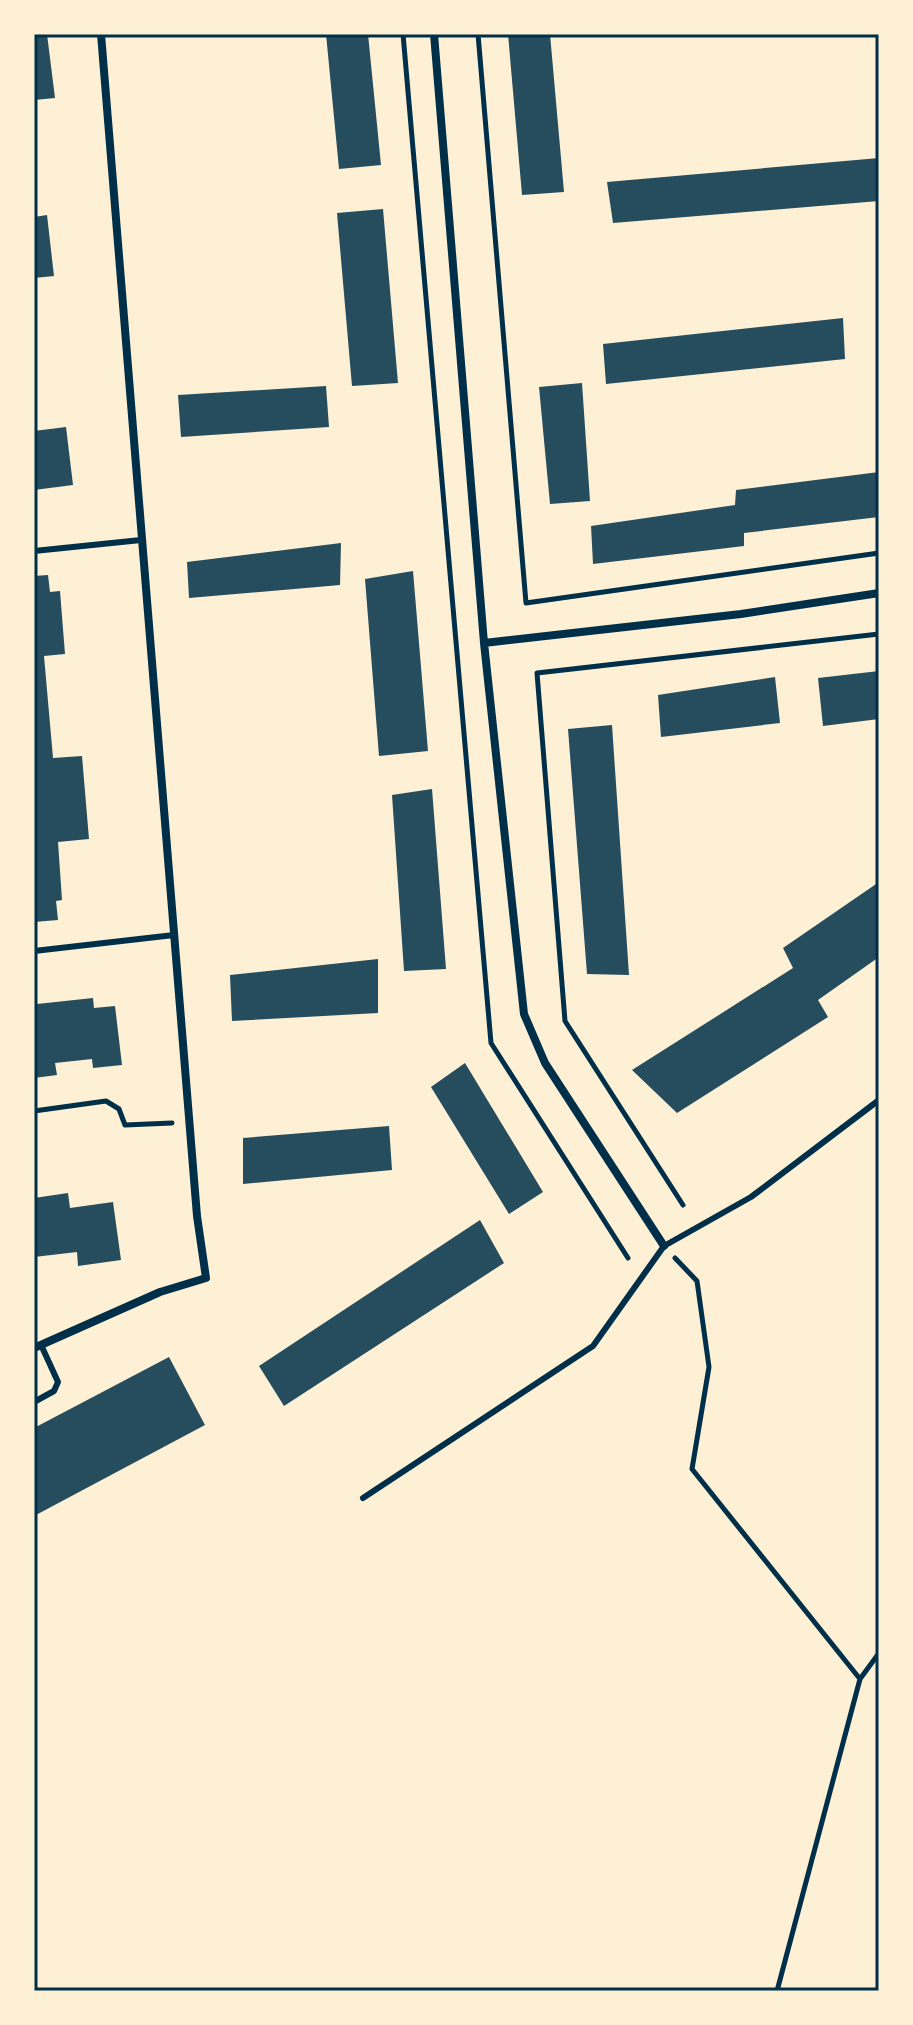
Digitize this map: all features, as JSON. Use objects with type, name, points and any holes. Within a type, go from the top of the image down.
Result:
[{"type":"street","points":[[38,1348],[160,1292],[206,1278],[189,1122],[101,34]]},
{"type":"street","points":[[434,34],[484,643],[524,1014],[545,1063],[664,1246]]},
{"type":"street","points":[[484,643],[741,614],[879,593]]},
{"type":"lane","points":[[34,551],[141,540]]},
{"type":"lane","points":[[34,951],[174,935]]},
{"type":"lane","points":[[363,1498],[593,1346],[664,1246],[751,1197],[879,1100]]},
{"type":"lane","points":[[34,1402],[54,1391],[58,1382],[38,1348]]},
{"type":"path","points":[[403,34],[467,760]]},
{"type":"path","points":[[478,34],[526,603],[879,553]]},
{"type":"path","points":[[683,1205],[565,1021],[537,673],[879,634]]},
{"type":"path","points":[[34,1111],[44,1106],[106,1101],[119,1109],[125,1125],[189,1122]]},
{"type":"path","points":[[664,1246],[697,1281],[709,1367],[692,1469],[860,1679]]},
{"type":"path","points":[[777,1991],[860,1679],[879,1653]]},
{"type":"building","points":[[34,34],[47,34],[55,98],[34,100]]},
{"type":"building","points":[[326,34],[368,34],[381,165],[339,169]]},
{"type":"building","points":[[508,34],[550,34],[564,192],[522,195]]},
{"type":"building","points":[[879,158],[879,201],[613,223],[607,182]]},
{"type":"building","points":[[383,209],[398,383],[352,386],[337,213]]},
{"type":"building","points":[[47,215],[54,276],[34,278],[34,217]]},
{"type":"building","points":[[843,318],[845,359],[606,384],[603,344]]},
{"type":"building","points":[[582,383],[590,501],[550,504],[539,387]]},
{"type":"building","points":[[326,386],[329,427],[181,437],[178,395]]},
{"type":"building","points":[[66,427],[73,485],[34,490],[34,431]]},
{"type":"building","points":[[879,472],[879,517],[744,533],[744,546],[593,564],[591,526],[735,505],[736,490]]},
{"type":"building","points":[[341,543],[340,585],[189,598],[187,562]]},
{"type":"building","points":[[413,571],[428,751],[379,756],[365,579]]},
{"type":"building","points":[[48,575],[50,592],[60,591],[65,654],[44,656],[53,758],[82,756],[89,839],[58,842],[62,900],[56,901],[58,920],[34,922],[34,576]]},
{"type":"building","points":[[879,671],[879,719],[823,726],[818,678]]},
{"type":"building","points":[[775,677],[780,723],[661,737],[658,695]]},
{"type":"building","points":[[612,725],[629,975],[587,974],[568,729]]},
{"type":"building","points":[[432,789],[446,969],[404,971],[392,795]]},
{"type":"building","points":[[879,882],[879,957],[818,1000],[828,1017],[677,1113],[632,1070],[793,968],[783,948]]},
{"type":"building","points":[[378,959],[378,1013],[232,1021],[230,975]]},
{"type":"building","points":[[93,998],[94,1008],[115,1006],[122,1065],[93,1068],[92,1059],[55,1063],[57,1075],[34,1078],[37,1004]]},
{"type":"building","points":[[465,1063],[543,1192],[509,1214],[431,1087]]},
{"type":"building","points":[[389,1126],[392,1170],[243,1184],[243,1138]]},
{"type":"building","points":[[68,1193],[70,1208],[113,1202],[121,1260],[78,1266],[77,1252],[34,1257],[34,1198]]},
{"type":"building","points":[[480,1220],[504,1263],[284,1406],[259,1366]]},
{"type":"building","points":[[169,1357],[205,1425],[34,1516],[34,1428]]}]
